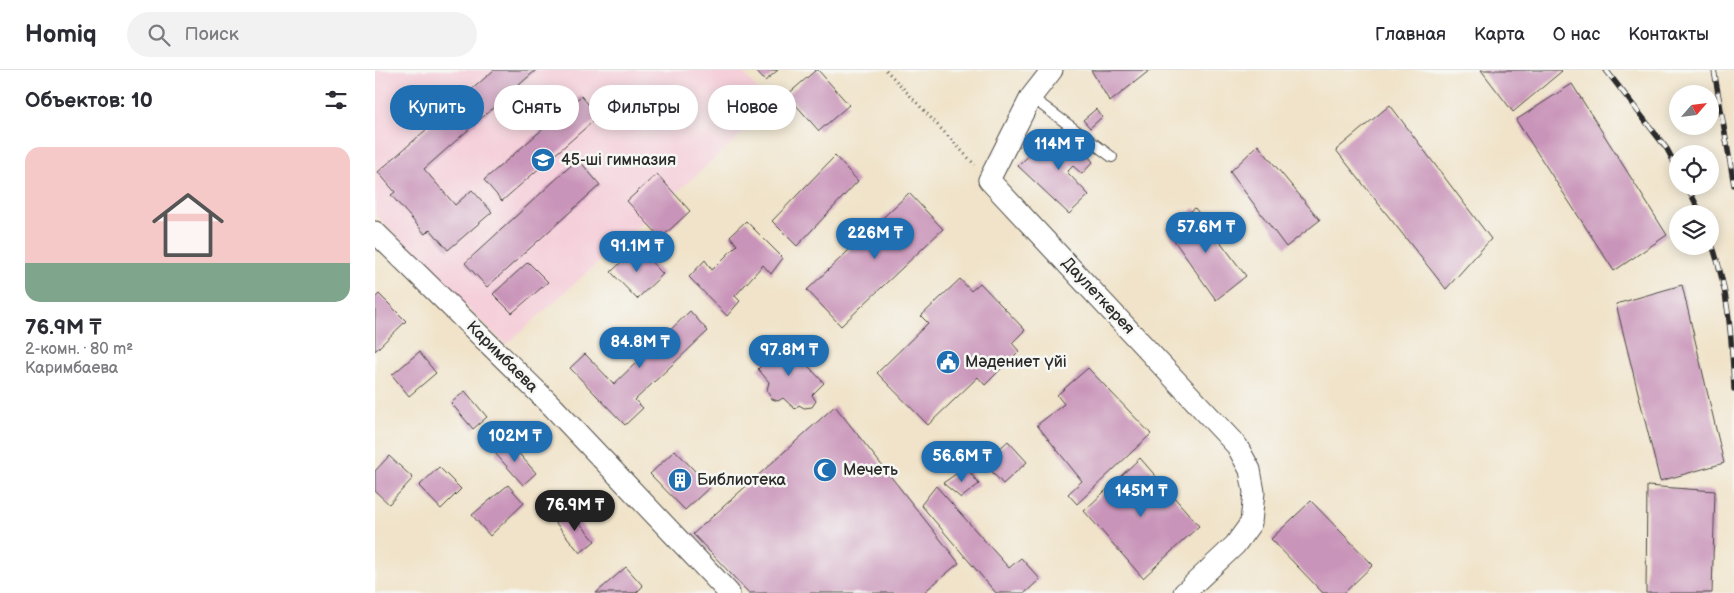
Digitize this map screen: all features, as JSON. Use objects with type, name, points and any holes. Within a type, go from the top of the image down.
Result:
[{"type":"street","points":[[989,180],[1031,97],[1052,70]]},
{"type":"street","name":"Даулеткерея","points":[[989,180],[1237,446],[1250,470],[1254,492],[1251,523],[1235,545],[1184,593]]},
{"type":"street","name":"Каримбаева","points":[[375,232],[552,406],[729,593]]},
{"type":"lane","points":[[1031,97],[1112,157]]},
{"type":"path","points":[[886,70],[989,180]]},
{"type":"shaded area","name":"45-ші гимназия","points":[[378,70],[741,70],[754,85],[708,85],[708,130],[746,130],[506,345],[375,214],[375,72]]},
{"type":"building","points":[[494,70],[536,70],[519,85],[494,85],[494,107],[484,116],[484,85],[477,85]]},
{"type":"building","points":[[755,70],[778,70],[765,81]]},
{"type":"building","points":[[818,70],[849,105],[819,131],[796,105],[796,87]]},
{"type":"building","points":[[1091,70],[1150,70],[1110,102]]},
{"type":"building","points":[[1481,70],[1561,70],[1562,71],[1513,112]]},
{"type":"building","points":[[1572,84],[1667,235],[1614,271],[1516,120]]},
{"type":"building","points":[[581,96],[589,105],[589,125],[502,201],[484,180],[542,130],[579,130],[579,98]]},
{"type":"building","points":[[1390,105],[1491,239],[1446,289],[1336,150]]},
{"type":"building","points":[[1096,109],[1102,117],[1090,128],[1083,120]]},
{"type":"building","points":[[426,130],[468,130],[424,169],[455,205],[472,190],[492,212],[448,250],[430,229],[425,234],[391,195],[395,192],[378,172]]},
{"type":"building","points":[[1068,131],[1093,162],[1082,174],[1073,166],[1067,172],[1089,195],[1069,214],[1018,166],[1042,143],[1055,154],[1061,150],[1055,143]]},
{"type":"building","points":[[1258,145],[1320,220],[1286,247],[1230,172]]},
{"type":"building","points":[[835,156],[858,181],[797,246],[772,221]]},
{"type":"building","points":[[578,159],[600,185],[487,287],[465,263]]},
{"type":"building","points":[[657,174],[690,211],[661,238],[627,201]]},
{"type":"building","points":[[909,193],[943,229],[841,326],[807,290]]},
{"type":"building","points":[[1195,208],[1246,276],[1216,300],[1166,229]]},
{"type":"building","points":[[746,221],[783,258],[771,274],[763,265],[735,296],[740,301],[727,316],[689,277],[705,260],[712,270],[737,245],[730,236]]},
{"type":"building","points":[[637,247],[663,274],[637,299],[611,272]]},
{"type":"building","points":[[528,262],[548,282],[512,313],[493,294]]},
{"type":"building","name":"Мәдениет үйі","points":[[960,279],[971,291],[980,283],[1025,330],[1012,343],[1019,351],[985,385],[978,377],[928,425],[877,373],[928,323],[921,316]]},
{"type":"building","points":[[1682,285],[1724,463],[1660,481],[1616,304]]},
{"type":"building","points":[[379,294],[406,321],[375,351],[375,298]]},
{"type":"building","points":[[690,311],[708,331],[635,400],[643,408],[625,425],[570,368],[585,354],[614,384]]},
{"type":"building","points":[[783,339],[824,383],[812,395],[816,401],[812,407],[804,408],[799,405],[795,409],[783,398],[778,401],[772,399],[767,390],[769,382],[758,369],[763,364],[760,359],[764,350],[772,350]]},
{"type":"building","points":[[419,352],[436,373],[409,396],[392,375]]},
{"type":"building","points":[[1088,368],[1151,434],[1077,504],[1068,494],[1082,481],[1037,425],[1064,404],[1057,395]]},
{"type":"building","points":[[465,391],[487,417],[473,429],[451,403]]},
{"type":"building","name":"Мечеть","points":[[835,406],[959,563],[923,593],[749,593],[693,534]]},
{"type":"building","points":[[508,441],[536,473],[523,485],[495,453]]},
{"type":"building","points":[[1008,441],[1027,462],[1003,484],[984,463]]},
{"type":"building","name":"Библиотека","points":[[675,450],[710,487],[685,510],[650,474]]},
{"type":"building","points":[[389,456],[413,478],[389,504],[375,491],[375,471]]},
{"type":"building","points":[[1140,458],[1199,526],[1143,578],[1084,511]]},
{"type":"building","points":[[439,467],[461,489],[441,509],[419,486]]},
{"type":"building","points":[[966,467],[979,484],[961,498],[943,483]]},
{"type":"building","points":[[508,485],[524,503],[490,536],[472,515]]},
{"type":"building","points":[[936,486],[1009,568],[1021,558],[1040,579],[1025,593],[996,593],[921,505]]},
{"type":"building","points":[[1647,486],[1715,491],[1712,593],[1646,593]]},
{"type":"building","points":[[1311,501],[1373,565],[1344,593],[1323,593],[1271,539]]},
{"type":"building","points":[[569,510],[595,541],[580,553],[555,522]]},
{"type":"building","points":[[626,567],[643,586],[636,593],[596,593]]},
{"type":"railway","points":[[1606,70],[1669,153]]},
{"type":"railway","points":[[1714,70],[1734,185]]},
{"type":"railway","points":[[1692,195],[1696,205]]},
{"type":"railway","points":[[1715,255],[1728,313],[1734,389]]},
{"type":"place","name":"45-ші гимназия","points":[[543,160]]},
{"type":"place","name":"Мәдениет үйі","points":[[948,362]]},
{"type":"place","name":"Мечеть","points":[[825,470]]},
{"type":"place","name":"Библиотека","points":[[680,480]]}]
